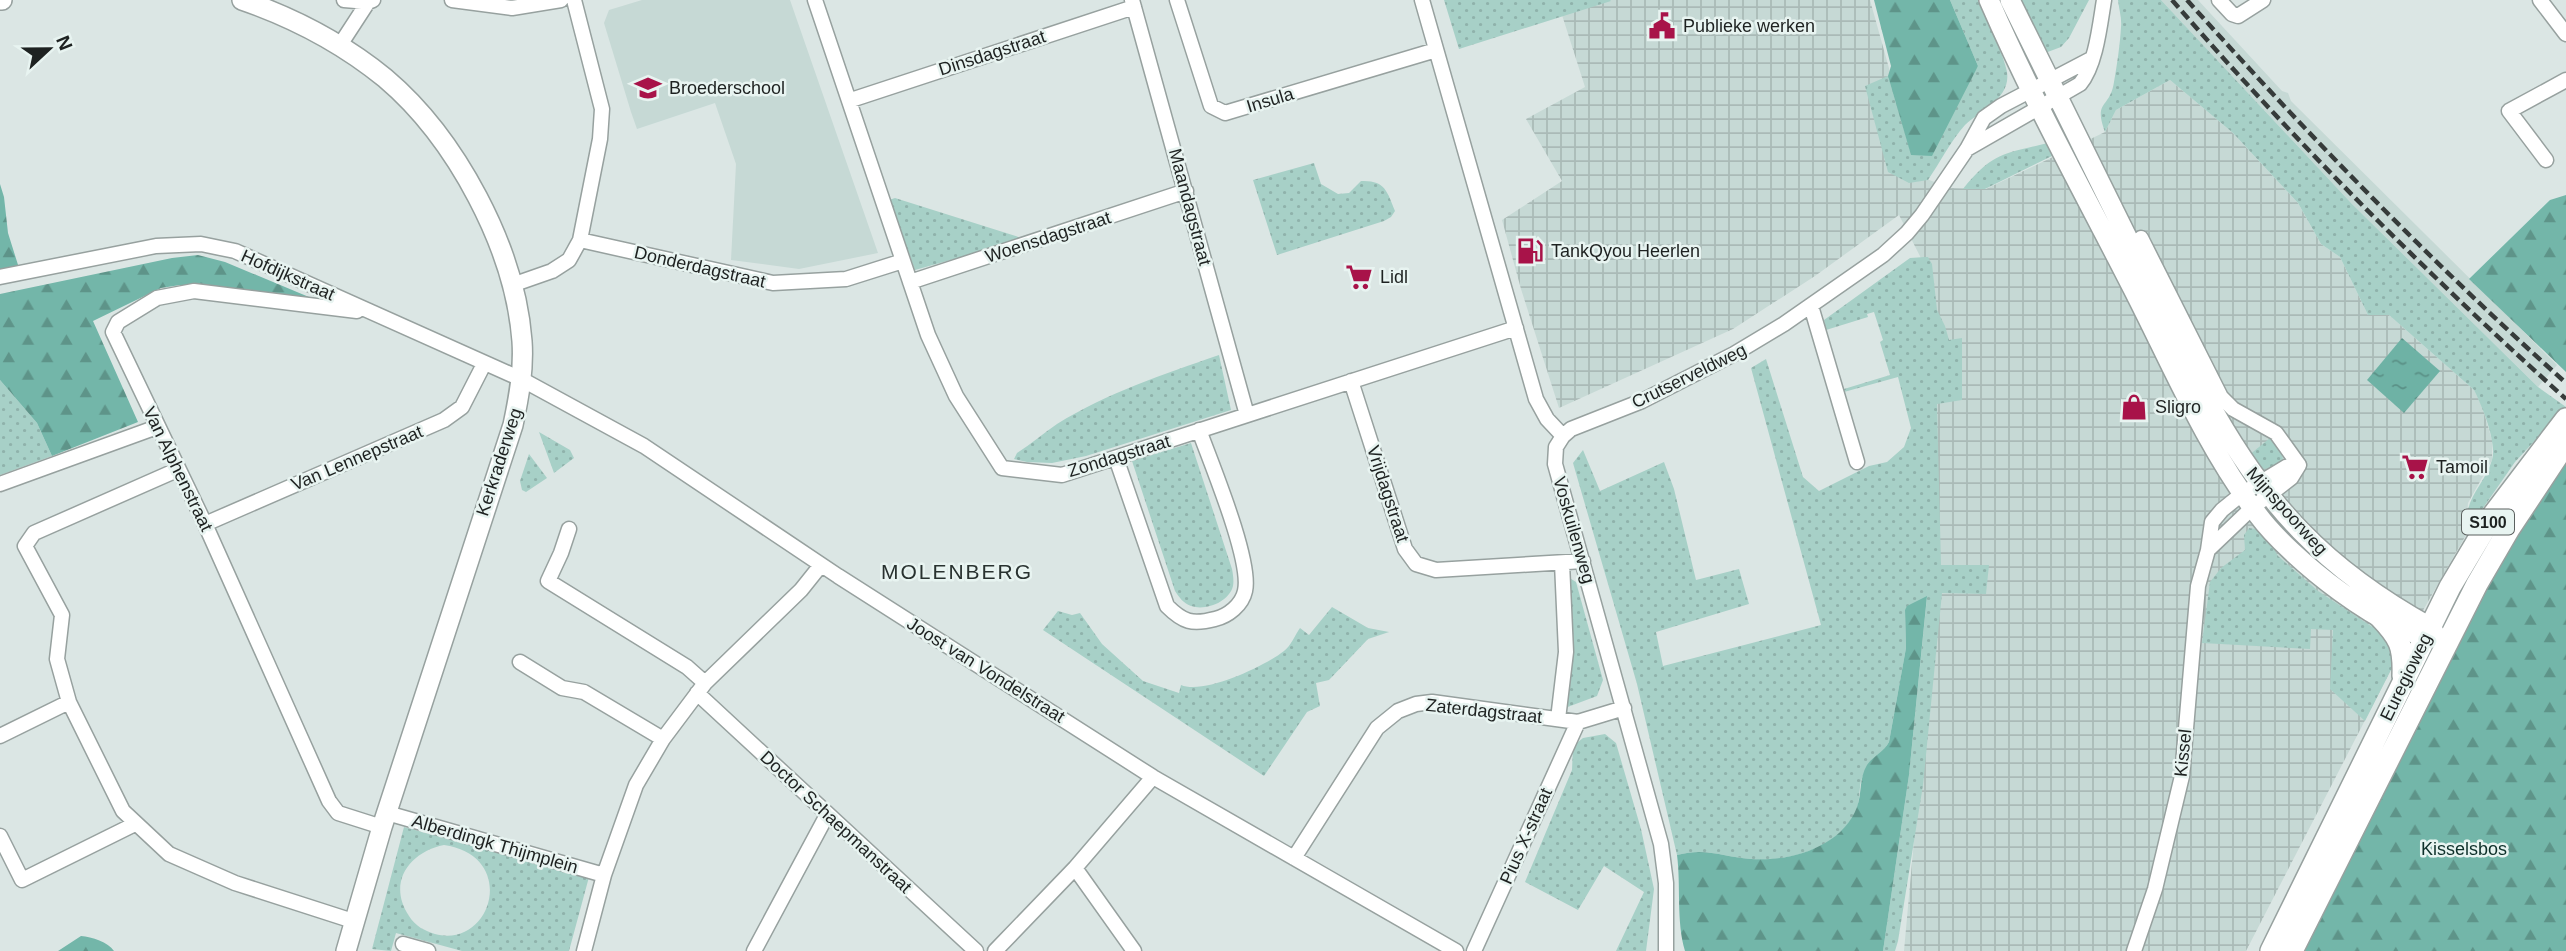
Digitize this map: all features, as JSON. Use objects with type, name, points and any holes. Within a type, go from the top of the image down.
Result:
[{"type":"main road","name":"Euregioweg","points":[[2271,951],[2402,684],[2431,634],[2450,587],[2487,524],[2566,419]]},
{"type":"main road","name":"Euregioweg","points":[[2292,951],[2492,557],[2566,443]]},
{"type":"main road","name":"S100","points":[[2386,765],[2392,737],[2431,634],[2472,575],[2492,557]]},
{"type":"main road","points":[[2379,616],[2398,637],[2402,647],[2402,684]]},
{"type":"street","points":[[247,2],[276,0]]},
{"type":"street","points":[[344,0],[370,1]]},
{"type":"street","points":[[452,0],[512,8],[561,0]]},
{"type":"street","points":[[512,285],[552,271],[569,260],[580,240],[600,139],[602,109],[574,0]]},
{"type":"street","name":"Zondagstraat","points":[[815,0],[928,335],[956,396],[1002,468],[1062,475],[1516,328]]},
{"type":"street","name":"Insula","points":[[1177,0],[1212,106],[1225,113],[1436,50]]},
{"type":"street","points":[[1422,0],[1539,406],[1563,436]]},
{"type":"street","name":"Mijnspoorweg","points":[[1989,0],[2030,90],[2205,432],[2256,495],[2329,559],[2431,634]]},
{"type":"street","name":"Mijnspoorweg","points":[[2010,0],[2207,399],[2240,457],[2276,536],[2343,594],[2379,616],[2431,634]]},
{"type":"street","name":"Crutserveldweg","points":[[1967,149],[2057,99],[2084,80],[2104,0]]},
{"type":"street","points":[[2219,0],[2236,16],[2263,0]]},
{"type":"street","points":[[2540,0],[2566,34]]},
{"type":"street","points":[[340,45],[370,1]]},
{"type":"street","name":"Kerkraderweg","points":[[247,2],[292,19],[340,45],[395,88],[448,149],[478,201],[502,256],[512,285],[520,328],[521,379],[513,425],[384,820],[346,951]]},
{"type":"street","name":"Dinsdagstraat","points":[[850,100],[1133,4]]},
{"type":"street","name":"Maandagstraat","points":[[1133,4],[1247,415]]},
{"type":"street","name":"Crutserveldweg","points":[[1563,436],[1575,426],[1642,401],[1755,342],[1883,255],[1902,239],[1922,215],[1967,149],[1984,118],[2030,90],[2091,59]]},
{"type":"street","points":[[2546,160],[2509,111],[2566,80]]},
{"type":"street","name":"Woensdagstraat","points":[[910,282],[1185,191]]},
{"type":"street","name":"Kissel","points":[[2134,951],[2158,878],[2182,776],[2198,586],[2212,522],[2222,510],[2291,478],[2299,466],[2276,433],[2233,409],[2221,397],[2141,238]]},
{"type":"street","name":"Donderdagstraat","points":[[580,240],[773,284],[846,279],[903,261]]},
{"type":"street","name":"Hofdijkstraat","points":[[0,277],[156,246],[201,244],[235,251],[521,379]]},
{"type":"street","name":"Van Alphenstraat","points":[[372,313],[194,291],[157,298],[118,321],[113,332],[205,524],[329,801],[338,813],[384,820]]},
{"type":"street","points":[[1811,306],[1857,461]]},
{"type":"street","name":"Van Lennepstraat","points":[[205,524],[444,420],[462,407],[484,364]]},
{"type":"street","name":"Joost van Vondelstraat","points":[[521,379],[644,446],[821,565],[1153,777],[1456,951]]},
{"type":"street","name":"Vrijdagstraat","points":[[1351,382],[1405,549],[1416,564],[1436,570],[1583,561]]},
{"type":"street","points":[[0,484],[157,427]]},
{"type":"street","points":[[1116,458],[1167,606],[1178,618],[1196,623],[1219,618],[1240,602],[1245,592],[1246,569],[1199,430]]},
{"type":"street","name":"Voskuilenweg","points":[[1563,436],[1556,447],[1555,464],[1661,844],[1665,883],[1666,951]]},
{"type":"street","points":[[177,470],[34,533],[25,546],[62,615],[57,659],[69,702],[123,811],[169,854],[236,883],[353,921]]},
{"type":"street","name":"Doctor Schaepmanstraat","points":[[569,529],[548,581],[687,667],[701,688],[827,815],[976,951]]},
{"type":"street","name":"Voskuilenweg","points":[[1558,719],[1566,652],[1563,563]]},
{"type":"street","points":[[584,951],[604,875],[636,785],[663,739],[701,688],[801,590],[821,565]]},
{"type":"street","points":[[520,662],[562,688],[584,692],[663,739]]},
{"type":"street","points":[[0,736],[69,702]]},
{"type":"street","name":"Zaterdagstraat","points":[[1294,858],[1377,728],[1398,711],[1416,704],[1432,702],[1578,722],[1624,708]]},
{"type":"street","name":"Pius X-straat","points":[[1474,951],[1578,722]]},
{"type":"street","points":[[995,951],[1075,868],[1153,777]]},
{"type":"street","points":[[754,951],[827,815]]},
{"type":"street","name":"Alberdingk Thijmplein","points":[[384,820],[604,875]]},
{"type":"street","points":[[0,836],[5,858],[22,880],[135,824]]},
{"type":"street","points":[[1075,868],[1134,951]]},
{"type":"street","points":[[403,944],[428,951]]},
{"type":"shaded area","points":[[642,0],[790,0],[878,253],[799,269],[731,260],[736,164],[715,103],[637,129],[631,112],[604,23],[609,10]]},
{"type":"shaded area","points":[[1444,0],[1610,0],[1611,1],[1459,49]]},
{"type":"shaded area","points":[[1604,0],[1870,0],[1919,176],[1950,188],[1986,189],[2105,132],[2116,110],[2170,80],[2233,133],[2298,203],[2321,244],[2340,257],[2368,315],[2389,315],[2474,390],[2482,406],[2492,440],[2492,460],[2468,503],[2467,516],[2474,521],[2409,635],[2246,951],[1904,951],[1937,585],[1924,264],[1899,215],[1815,276],[1733,329],[1559,408],[1502,220],[1562,181],[1526,119],[1585,87],[1562,15]]},
{"type":"shaded area","points":[[1950,0],[1978,0],[2002,56],[2007,81],[1999,97],[1960,131],[1928,180],[1909,183],[1888,172],[1865,86],[1888,76],[1911,154],[1978,66]]},
{"type":"shaded area","points":[[2019,0],[2089,0],[2069,38],[2061,47],[2045,53]]},
{"type":"shaded area","points":[[2118,0],[2161,0],[2352,204],[2538,387],[2566,407],[2515,462],[2474,521],[2467,516],[2468,508],[2489,468],[2493,452],[2488,424],[2474,390],[2389,315],[2368,315],[2340,257],[2321,244],[2298,203],[2233,133],[2170,80],[2116,110],[2105,132],[2101,114],[2112,91],[2117,62],[2121,24]]},
{"type":"shaded area","points":[[2161,0],[2198,0],[2282,91],[2288,93],[2291,101],[2557,365],[2538,387],[2352,204]]},
{"type":"shaded area","points":[[2048,143],[2056,154],[1985,189],[1963,189],[1983,168],[2000,156]]},
{"type":"shaded area","points":[[1314,163],[1321,184],[1338,194],[1349,193],[1361,181],[1375,182],[1387,192],[1395,211],[1384,221],[1277,255],[1253,180]]},
{"type":"shaded area","points":[[895,198],[1025,239],[915,270],[889,200]]},
{"type":"shaded area","points":[[1928,257],[1932,264],[1937,310],[1949,340],[1962,338],[1962,400],[1937,404],[1941,565],[1989,565],[1986,594],[1942,593],[1923,785],[1898,941],[1895,951],[1883,951],[1909,775],[1927,597],[1905,610],[1906,648],[1889,742],[1863,775],[1857,808],[1839,833],[1813,850],[1782,858],[1751,859],[1697,852],[1677,855],[1637,684],[1573,463],[1583,450],[1600,491],[1664,462],[1674,489],[1696,580],[1739,569],[1749,604],[1656,632],[1663,666],[1821,625],[1751,368],[1766,359],[1803,477],[1819,491],[1869,466],[1887,462],[1904,447],[1911,428],[1898,377],[1844,392],[1844,389],[1890,375],[1874,312],[1867,314],[1868,317],[1826,330],[1824,320],[1910,258]]},
{"type":"shaded area","points":[[1219,355],[1231,410],[1086,456],[1052,463],[1014,459],[1017,453],[1076,413],[1136,385]]},
{"type":"shaded area","points":[[0,380],[37,423],[52,456],[0,475]]},
{"type":"shaded area","points":[[539,432],[570,450],[574,458],[554,473]]},
{"type":"shaded area","points":[[2270,438],[2282,454],[2283,460],[2278,466],[2264,469],[2248,456]]},
{"type":"shaded area","points":[[1191,443],[1233,577],[1233,586],[1227,597],[1216,604],[1203,607],[1188,605],[1175,591],[1132,461]]},
{"type":"shaded area","points":[[529,454],[547,478],[526,492],[522,490],[520,481]]},
{"type":"shaded area","points":[[2249,528],[2255,529],[2269,541],[2278,556],[2318,591],[2387,639],[2395,662],[2365,721],[2330,689],[2333,630],[2311,629],[2310,649],[2202,643],[2210,582],[2221,568],[2245,550],[2244,535]]},
{"type":"shaded area","points":[[1568,577],[1576,582],[1603,680],[1597,696],[1565,708]]},
{"type":"shaded area","points":[[1332,607],[1368,628],[1389,632],[1368,639],[1329,680],[1316,683],[1320,706],[1307,712],[1264,776],[1043,630],[1058,611],[1072,615],[1080,613],[1102,644],[1143,681],[1179,693],[1181,685],[1191,687],[1219,683],[1263,664],[1286,649],[1300,628],[1309,635]]},
{"type":"shaded area","points":[[1605,734],[1616,743],[1641,829],[1654,889],[1646,951],[1616,951],[1644,892],[1604,866],[1578,910],[1525,882],[1572,770],[1573,746],[1583,738]]},
{"type":"shaded area","points":[[404,827],[589,877],[569,951],[462,951],[396,933],[391,951],[372,949]],"holes":[[[444,845],[467,853],[482,866],[489,882],[489,899],[483,915],[471,928],[455,935],[435,934],[420,928],[411,920],[403,904],[400,892],[405,871],[421,854]]]},
{"type":"green space","points":[[1874,0],[1950,0],[1978,66],[1932,156],[1911,155],[1888,76],[1891,66]]},
{"type":"green space","points":[[0,184],[8,233],[19,268],[0,272]]},
{"type":"green space","points":[[2566,195],[2566,372],[2469,279],[2550,200]]},
{"type":"green space","points":[[198,255],[225,262],[328,305],[180,285],[161,288],[93,321],[138,422],[52,456],[37,423],[0,380],[0,294]]},
{"type":"green space","name":"Kisselsbos","points":[[2566,453],[2566,951],[2297,951],[2465,618]]},
{"type":"green space","points":[[1927,596],[1909,775],[1883,951],[1685,951],[1677,855],[1697,852],[1751,859],[1782,858],[1827,842],[1850,821],[1859,802],[1864,770],[1889,742],[1906,648],[1905,610],[1907,606]]},
{"type":"green space","points":[[81,936],[99,940],[114,951],[58,951]]},
{"type":"water","points":[[2402,338],[2440,371],[2404,413],[2367,380]]},
{"type":"railway","points":[[2172,0],[2265,104],[2363,206],[2463,304],[2566,399]]},
{"type":"railway","points":[[2187,0],[2371,197],[2566,383]]},
{"type":"place","name":"Publieke werken","points":[[1662,26]]},
{"type":"place","name":"Broederschool","points":[[648,88]]},
{"type":"place","name":"TankQyou Heerlen","points":[[1530,251]]},
{"type":"place","name":"Lidl","points":[[1359,277]]},
{"type":"place","name":"Sligro","points":[[2134,407]]},
{"type":"place","name":"Tamoil","points":[[2415,467]]},
{"type":"district","name":"MOLENBERG","points":[[957,572]]}]
